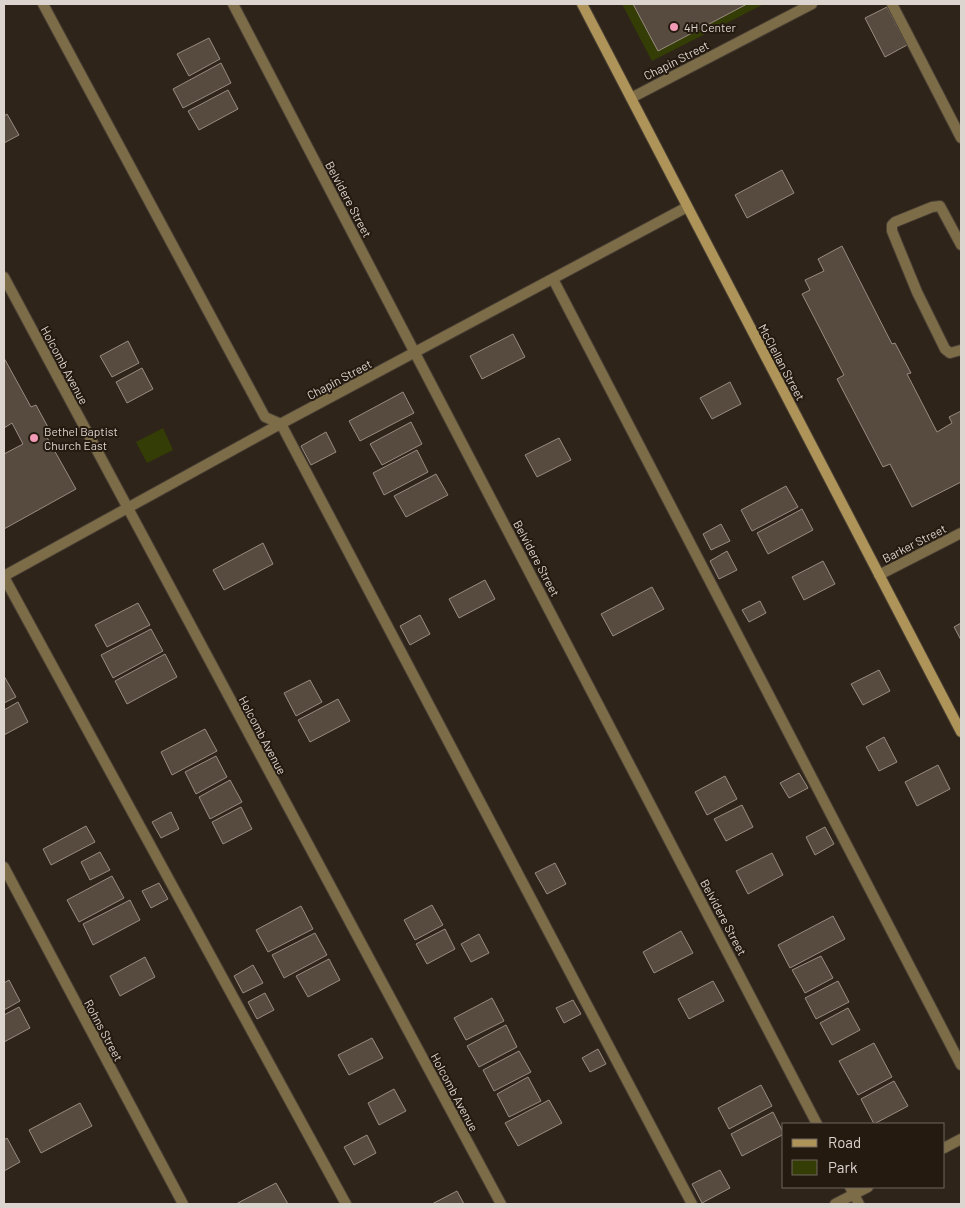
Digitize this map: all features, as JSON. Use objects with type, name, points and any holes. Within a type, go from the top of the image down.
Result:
[{"type":"street","points":[[43,4],[266,417],[280,424],[692,1204]]},
{"type":"street","name":"Belvidere Street","points":[[233,4],[816,1123]]},
{"type":"street","name":"McClellan Street","points":[[582,4],[961,732]]},
{"type":"street","name":"Chapin Street","points":[[631,98],[812,4]]},
{"type":"street","points":[[892,4],[961,138]]},
{"type":"street","name":"Chapin Street","points":[[4,576],[280,424],[687,206]]},
{"type":"street","points":[[961,245],[940,206],[932,206],[894,222],[892,226],[892,231],[917,292],[945,349],[950,353],[961,350]]},
{"type":"street","name":"Holcomb Avenue","points":[[4,277],[501,1204]]},
{"type":"street","points":[[553,279],[961,1065]]},
{"type":"street","name":"Barker Street","points":[[879,575],[961,533]]},
{"type":"street","points":[[4,576],[346,1204]]},
{"type":"street","name":"Rohns Street","points":[[4,867],[183,1204]]},
{"type":"street","points":[[945,1147],[961,1139]]},
{"type":"street","points":[[835,1204],[852,1190],[859,1204]]},
{"type":"green space","name":"4H Center","points":[[622,4],[764,4],[652,61]]},
{"type":"green space","points":[[163,428],[173,450],[147,463],[136,442]]},
{"type":"building","name":"4H Center","points":[[633,4],[747,4],[658,51]]},
{"type":"building","points":[[887,7],[907,45],[885,57],[865,18]]},
{"type":"building","points":[[209,38],[220,59],[189,76],[177,54]]},
{"type":"building","points":[[221,63],[231,83],[183,108],[173,89]]},
{"type":"building","points":[[228,90],[238,109],[199,130],[188,111]]},
{"type":"building","points":[[7,114],[19,135],[4,143],[4,116]]},
{"type":"building","points":[[782,170],[794,193],[747,218],[735,195]]},
{"type":"building","points":[[842,246],[892,344],[895,343],[911,373],[907,374],[937,432],[952,423],[949,417],[961,411],[961,482],[912,507],[890,464],[883,467],[837,379],[844,375],[802,294],[810,290],[805,280],[824,271],[818,259]]},
{"type":"building","points":[[513,334],[525,357],[482,379],[470,356]]},
{"type":"building","points":[[128,341],[139,363],[112,377],[100,356]]},
{"type":"building","name":"Bethel Baptist Church East","points":[[4,358],[31,407],[36,405],[49,429],[44,432],[76,489],[4,529],[4,454],[23,444],[12,423],[4,428]]},
{"type":"building","points":[[142,368],[153,389],[127,403],[116,382]]},
{"type":"building","points":[[730,382],[741,404],[712,419],[700,398]]},
{"type":"building","points":[[403,392],[414,413],[360,441],[349,421]]},
{"type":"building","points":[[411,422],[422,444],[382,465],[370,444]]},
{"type":"building","points":[[326,432],[336,452],[311,465],[301,446]]},
{"type":"building","points":[[559,438],[571,460],[537,477],[525,455]]},
{"type":"building","points":[[417,450],[428,472],[384,495],[373,473]]},
{"type":"building","points":[[436,474],[448,495],[406,517],[394,496]]},
{"type":"building","points":[[786,486],[798,507],[752,531],[741,510]]},
{"type":"building","points":[[802,509],[813,530],[768,554],[757,533]]},
{"type":"building","points":[[721,524],[730,541],[711,550],[703,534]]},
{"type":"building","points":[[263,543],[273,564],[224,590],[213,570]]},
{"type":"building","points":[[727,551],[737,570],[719,579],[710,561]]},
{"type":"building","points":[[823,561],[835,584],[804,600],[792,577]]},
{"type":"building","points":[[485,580],[495,599],[459,618],[449,599]]},
{"type":"building","points":[[652,587],[664,609],[613,636],[601,614]]},
{"type":"building","points":[[760,601],[766,613],[749,622],[742,610]]},
{"type":"building","points":[[138,603],[150,625],[107,647],[95,625]]},
{"type":"building","points":[[420,615],[430,634],[410,645],[400,626]]},
{"type":"building","points":[[961,623],[961,640],[954,627]]},
{"type":"building","points":[[151,629],[163,651],[113,678],[101,655]]},
{"type":"building","points":[[165,654],[177,677],[127,704],[115,681]]},
{"type":"building","points":[[879,670],[890,691],[863,705],[851,684]]},
{"type":"building","points":[[4,676],[16,697],[4,703]]},
{"type":"building","points":[[310,680],[322,702],[296,716],[284,693]]},
{"type":"building","points":[[338,699],[350,721],[310,742],[298,720]]},
{"type":"building","points":[[18,702],[28,722],[4,735],[4,710]]},
{"type":"building","points":[[205,729],[217,751],[172,775],[161,752]]},
{"type":"building","points":[[884,737],[897,762],[879,771],[866,747]]},
{"type":"building","points":[[216,756],[227,777],[196,794],[185,772]]},
{"type":"building","points":[[938,765],[950,789],[917,806],[905,782]]},
{"type":"building","points":[[799,773],[808,788],[789,798],[780,783]]},
{"type":"building","points":[[725,776],[737,799],[707,815],[695,792]]},
{"type":"building","points":[[230,780],[242,802],[210,819],[199,797]]},
{"type":"building","points":[[742,805],[753,827],[726,841],[714,819]]},
{"type":"building","points":[[241,807],[252,829],[223,844],[212,822]]},
{"type":"building","points":[[171,812],[179,829],[161,838],[152,822]]},
{"type":"building","points":[[86,826],[95,842],[51,865],[43,849]]},
{"type":"building","points":[[825,827],[834,844],[815,855],[806,837]]},
{"type":"building","points":[[100,852],[110,870],[90,880],[81,862]]},
{"type":"building","points":[[772,853],[783,875],[748,894],[736,871]]},
{"type":"building","points":[[555,863],[566,884],[547,894],[535,873]]},
{"type":"building","points":[[112,876],[124,898],[79,922],[67,900]]},
{"type":"building","points":[[159,883],[168,899],[151,908],[142,891]]},
{"type":"building","points":[[130,900],[140,920],[93,945],[83,924]]},
{"type":"building","points":[[432,905],[443,925],[415,940],[404,920]]},
{"type":"building","points":[[301,906],[313,929],[268,952],[256,930]]},
{"type":"building","points":[[833,916],[845,939],[790,968],[778,945]]},
{"type":"building","points":[[445,929],[455,949],[427,964],[416,944]]},
{"type":"building","points":[[681,931],[693,953],[654,973],[643,952]]},
{"type":"building","points":[[315,933],[327,955],[284,978],[272,955]]},
{"type":"building","points":[[479,934],[489,953],[471,962],[461,944]]},
{"type":"building","points":[[821,956],[833,978],[805,993],[792,970]]},
{"type":"building","points":[[145,957],[155,977],[120,996],[110,976]]},
{"type":"building","points":[[329,959],[340,980],[308,997],[296,976]]},
{"type":"building","points":[[253,965],[263,983],[243,993],[234,976]]},
{"type":"building","points":[[9,980],[20,1001],[4,1010],[4,983]]},
{"type":"building","points":[[713,981],[724,1001],[689,1019],[678,999]]},
{"type":"building","points":[[838,981],[849,1002],[816,1019],[805,998]]},
{"type":"building","points":[[265,993],[274,1010],[257,1019],[248,1002]]},
{"type":"building","points":[[492,998],[504,1021],[466,1040],[454,1018]]},
{"type":"building","points":[[573,1000],[581,1014],[564,1023],[556,1008]]},
{"type":"building","points":[[19,1007],[30,1028],[4,1042],[4,1015]]},
{"type":"building","points":[[848,1008],[860,1030],[832,1045],[820,1023]]},
{"type":"building","points":[[506,1025],[517,1047],[479,1067],[467,1046]]},
{"type":"building","points":[[372,1038],[383,1058],[349,1075],[338,1055]]},
{"type":"building","points":[[874,1043],[892,1077],[858,1095],[839,1061]]},
{"type":"building","points":[[598,1049],[606,1064],[590,1072],[582,1058]]},
{"type":"building","points":[[519,1051],[531,1072],[494,1091],[483,1070]]},
{"type":"building","points":[[528,1077],[541,1101],[509,1117],[497,1094]]},
{"type":"building","points":[[894,1081],[908,1106],[873,1123],[861,1099]]},
{"type":"building","points":[[761,1085],[772,1106],[729,1129],[718,1108]]},
{"type":"building","points":[[394,1089],[406,1111],[379,1125],[368,1103]]},
{"type":"building","points":[[549,1100],[562,1123],[518,1146],[505,1123]]},
{"type":"building","points":[[80,1103],[92,1126],[41,1153],[29,1130]]},
{"type":"building","points":[[773,1112],[782,1130],[782,1135],[742,1156],[731,1134]]},
{"type":"building","points":[[367,1135],[376,1153],[354,1165],[344,1147]]},
{"type":"building","points":[[7,1138],[20,1162],[4,1171],[4,1140]]},
{"type":"building","points":[[720,1170],[730,1188],[702,1203],[692,1184]]},
{"type":"building","points":[[276,1183],[288,1204],[236,1204]]},
{"type":"building","points":[[457,1191],[464,1204],[432,1204]]},
{"type":"place","name":"4H Center","points":[[674,27]]},
{"type":"place","name":"Bethel Baptist Church East","points":[[34,438]]}]
